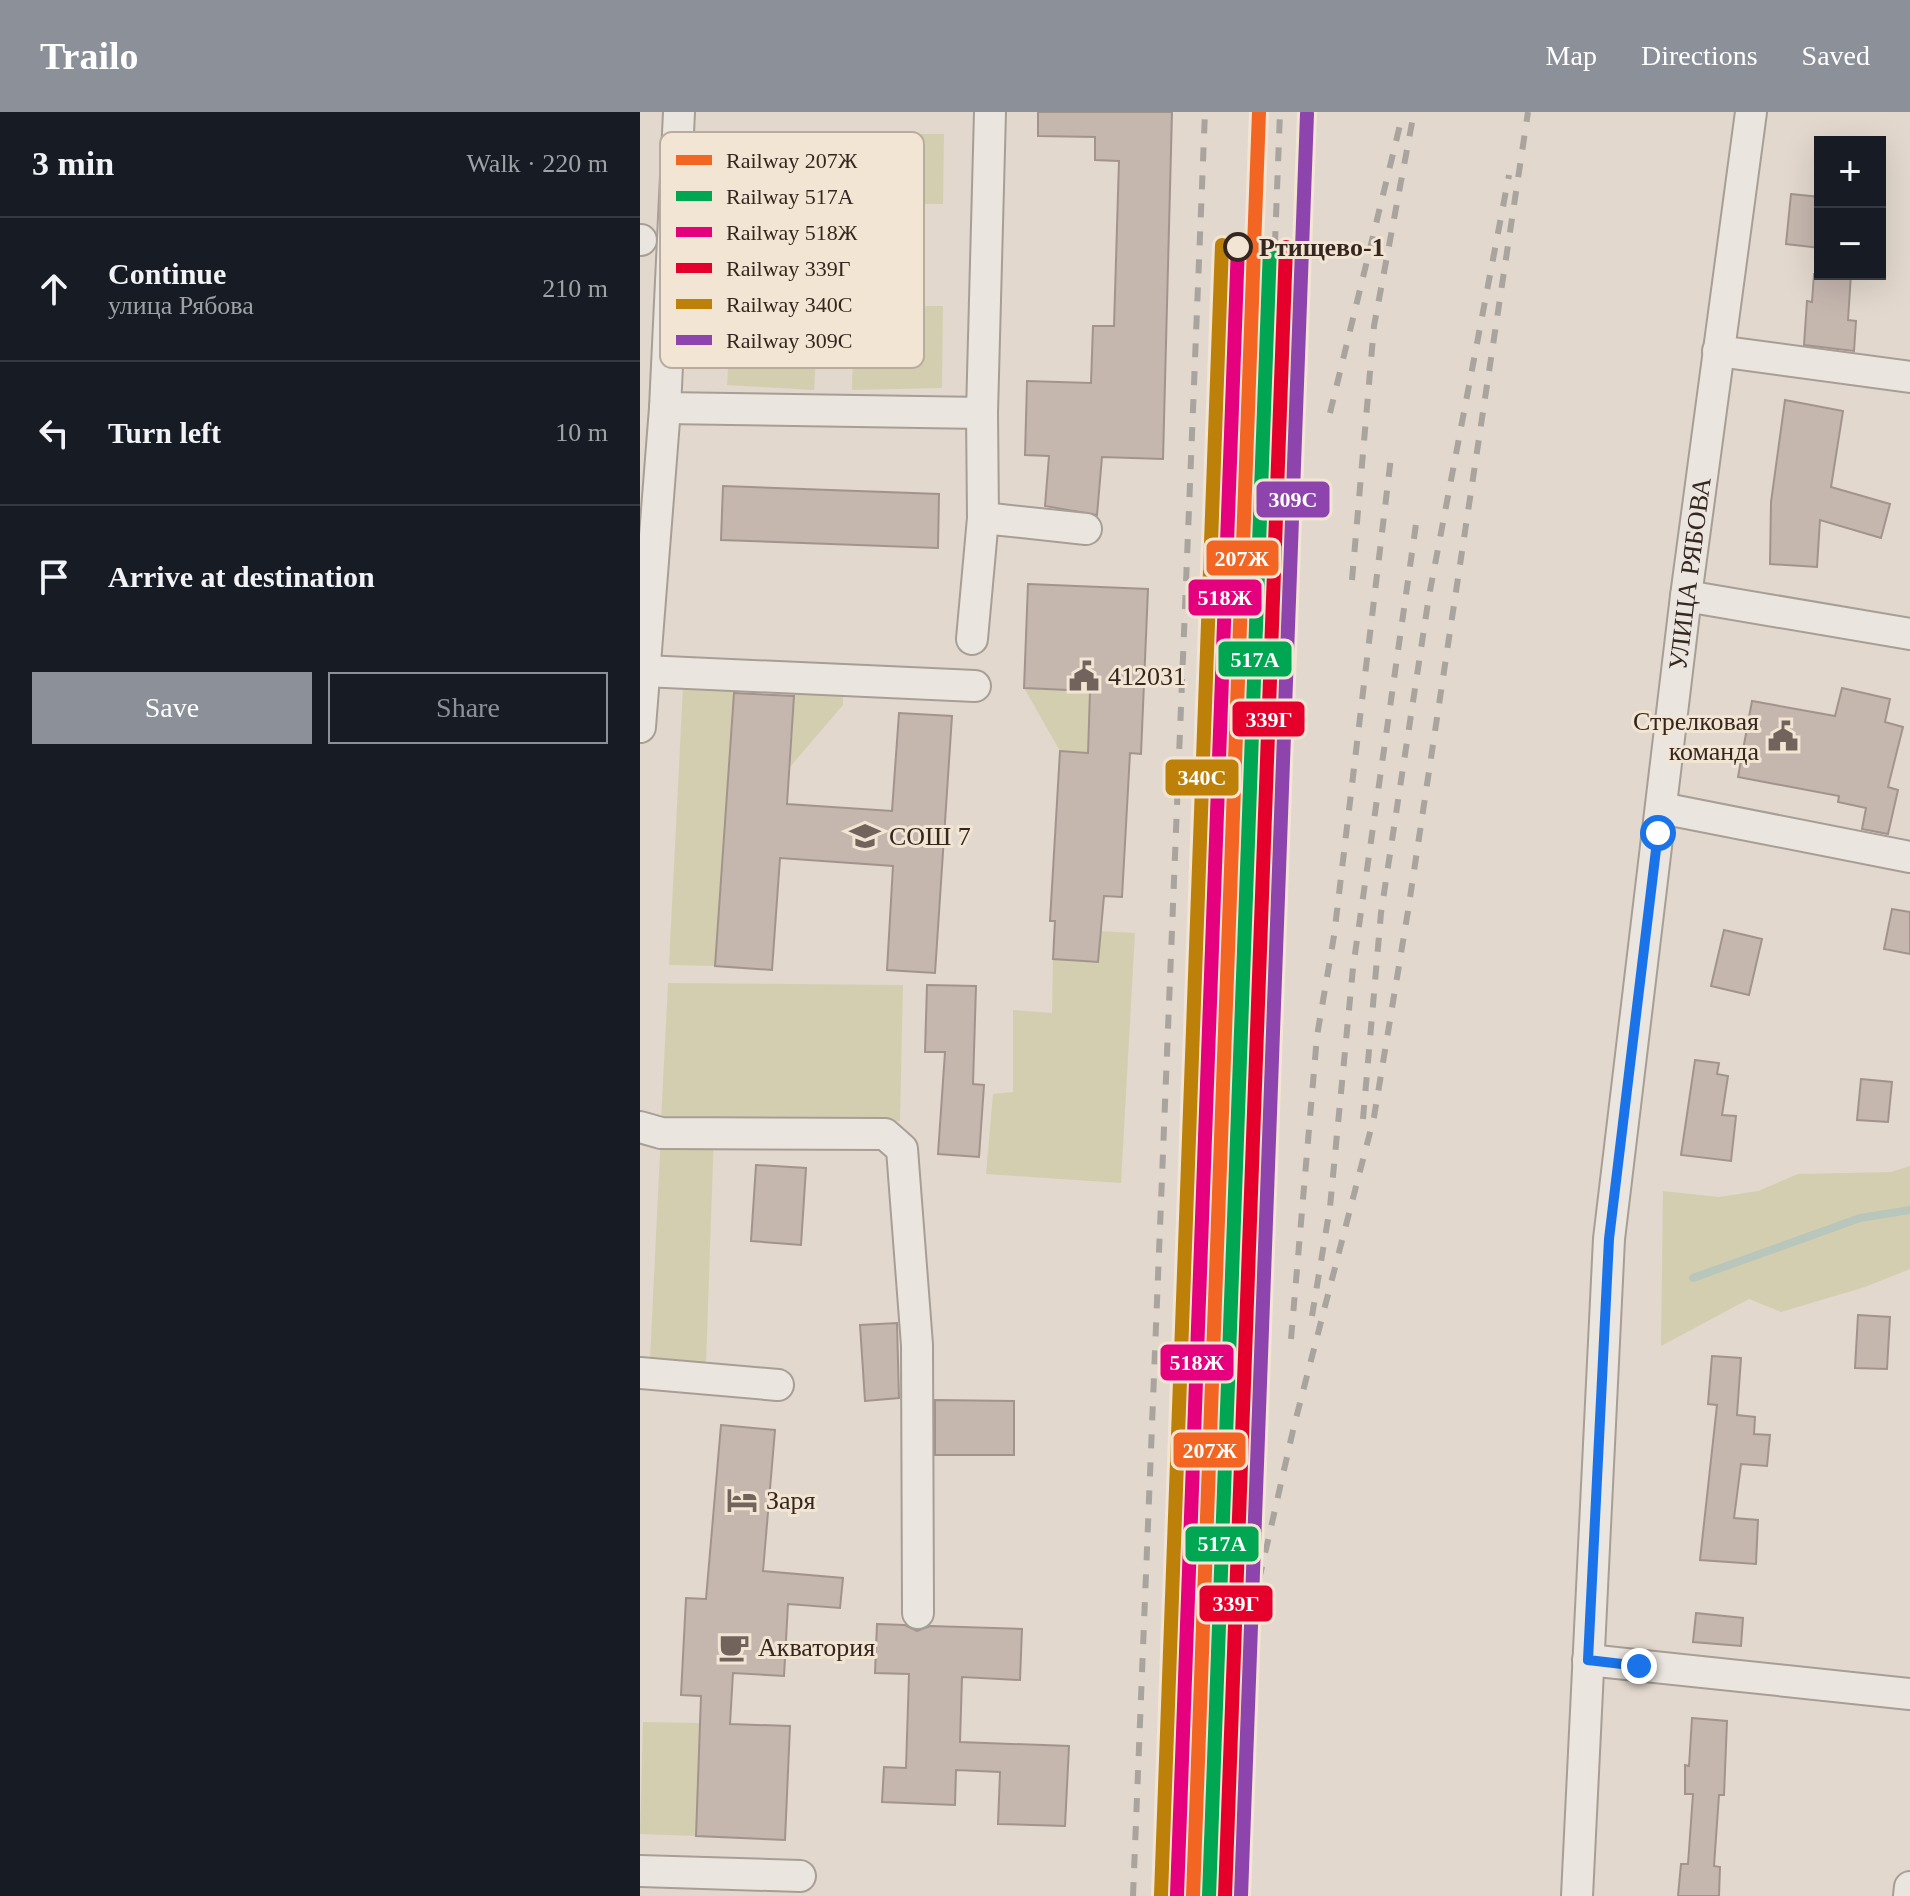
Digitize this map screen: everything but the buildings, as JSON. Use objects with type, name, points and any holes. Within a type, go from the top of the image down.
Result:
[{"type":"street","points":[[678,132],[679,112]]},
{"type":"street","points":[[972,639],[983,518],[982,413],[990,112]]},
{"type":"street","name":"УЛИЦА РЯБОВА","points":[[1577,1896],[1609,1239],[1686,596],[1751,112]]},
{"type":"street","points":[[1718,351],[1910,377]]},
{"type":"street","points":[[640,727],[667,368]]},
{"type":"street","points":[[665,408],[982,413]]},
{"type":"street","points":[[983,518],[1086,529]]},
{"type":"street","points":[[1686,596],[1910,634]]},
{"type":"street","points":[[644,671],[975,686]]},
{"type":"street","points":[[1661,808],[1910,857]]},
{"type":"street","points":[[640,1127],[661,1133],[885,1134],[902,1149],[917,1345],[918,1613]]},
{"type":"street","points":[[640,1373],[778,1385]]},
{"type":"street","points":[[1588,1660],[1910,1694]]},
{"type":"street","points":[[640,1871],[800,1876]]},
{"type":"street","points":[[1909,1896],[1910,1887]]},
{"type":"shaded area","points":[[924,134],[944,134],[943,204],[924,204]]},
{"type":"shaded area","points":[[924,306],[943,306],[942,388],[852,390],[853,368],[924,368]]},
{"type":"shaded area","points":[[728,368],[815,368],[814,390],[727,385]]},
{"type":"shaded area","points":[[683,687],[734,689],[715,966],[669,965]]},
{"type":"shaded area","points":[[1024,688],[1090,691],[1088,752],[1060,751]]},
{"type":"shaded area","points":[[795,693],[843,695],[843,705],[790,767]]},
{"type":"shaded area","points":[[1100,931],[1135,933],[1121,1183],[986,1174],[993,1094],[1013,1092],[1013,1010],[1052,1013],[1053,959],[1098,962]]},
{"type":"shaded area","points":[[668,983],[903,985],[900,1121],[661,1121]]},
{"type":"shaded area","points":[[661,1133],[714,1133],[706,1363],[650,1359]]},
{"type":"shaded area","points":[[1910,1166],[1910,1269],[1865,1287],[1781,1312],[1749,1299],[1661,1346],[1663,1191],[1719,1197],[1758,1191],[1798,1174],[1891,1172]]},
{"type":"shaded area","points":[[643,1722],[700,1723],[696,1836],[640,1834]]},
{"type":"waterway","points":[[1693,1278],[1860,1218],[1910,1210]]},
{"type":"railway","points":[[1133,1896],[1205,112]]},
{"type":"railway","points":[[1212,1896],[1280,112]]},
{"type":"railway","points":[[1352,580],[1374,326],[1414,112]]},
{"type":"railway","points":[[1259,1580],[1294,1426],[1374,1117],[1408,911],[1528,112]]},
{"type":"railway","points":[[1330,413],[1400,125]]},
{"type":"railway","points":[[1363,1119],[1381,913],[1429,596],[1509,175]]},
{"type":"railway","points":[[1291,1339],[1317,1036],[1334,936],[1391,457]]},
{"type":"railway","points":[[1312,1316],[1330,1207],[1353,968],[1417,517]]},
{"type":"railway","points":[[1255,987],[1283,749]]},
{"type":"rail line","name":"207Ж","points":[[1193,1896],[1259,112]]},
{"type":"rail line","name":"309С","points":[[1241,1896],[1307,114]]},
{"type":"rail line","name":"340С","points":[[1161,1895],[1222,245]]},
{"type":"rail line","name":"518Ж","points":[[1177,1895],[1238,245]]},
{"type":"rail line","name":"517А","points":[[1209,1896],[1270,247]]},
{"type":"rail line","name":"339Г","points":[[1225,1896],[1286,247]]},
{"type":"place","name":"Ртищево-1","points":[[1238,247]]},
{"type":"place","name":"412031","points":[[1084,676]]},
{"type":"place","name":"Стрелковая команда","points":[[1783,736]]},
{"type":"place","name":"СОШ 7","points":[[865,836]]},
{"type":"place","name":"Заря","points":[[742,1500]]},
{"type":"place","name":"Акватория","points":[[734,1647]]},
{"type":"route","points":[[1639,1666],[1588,1660],[1609,1239],[1658,833]]}]
